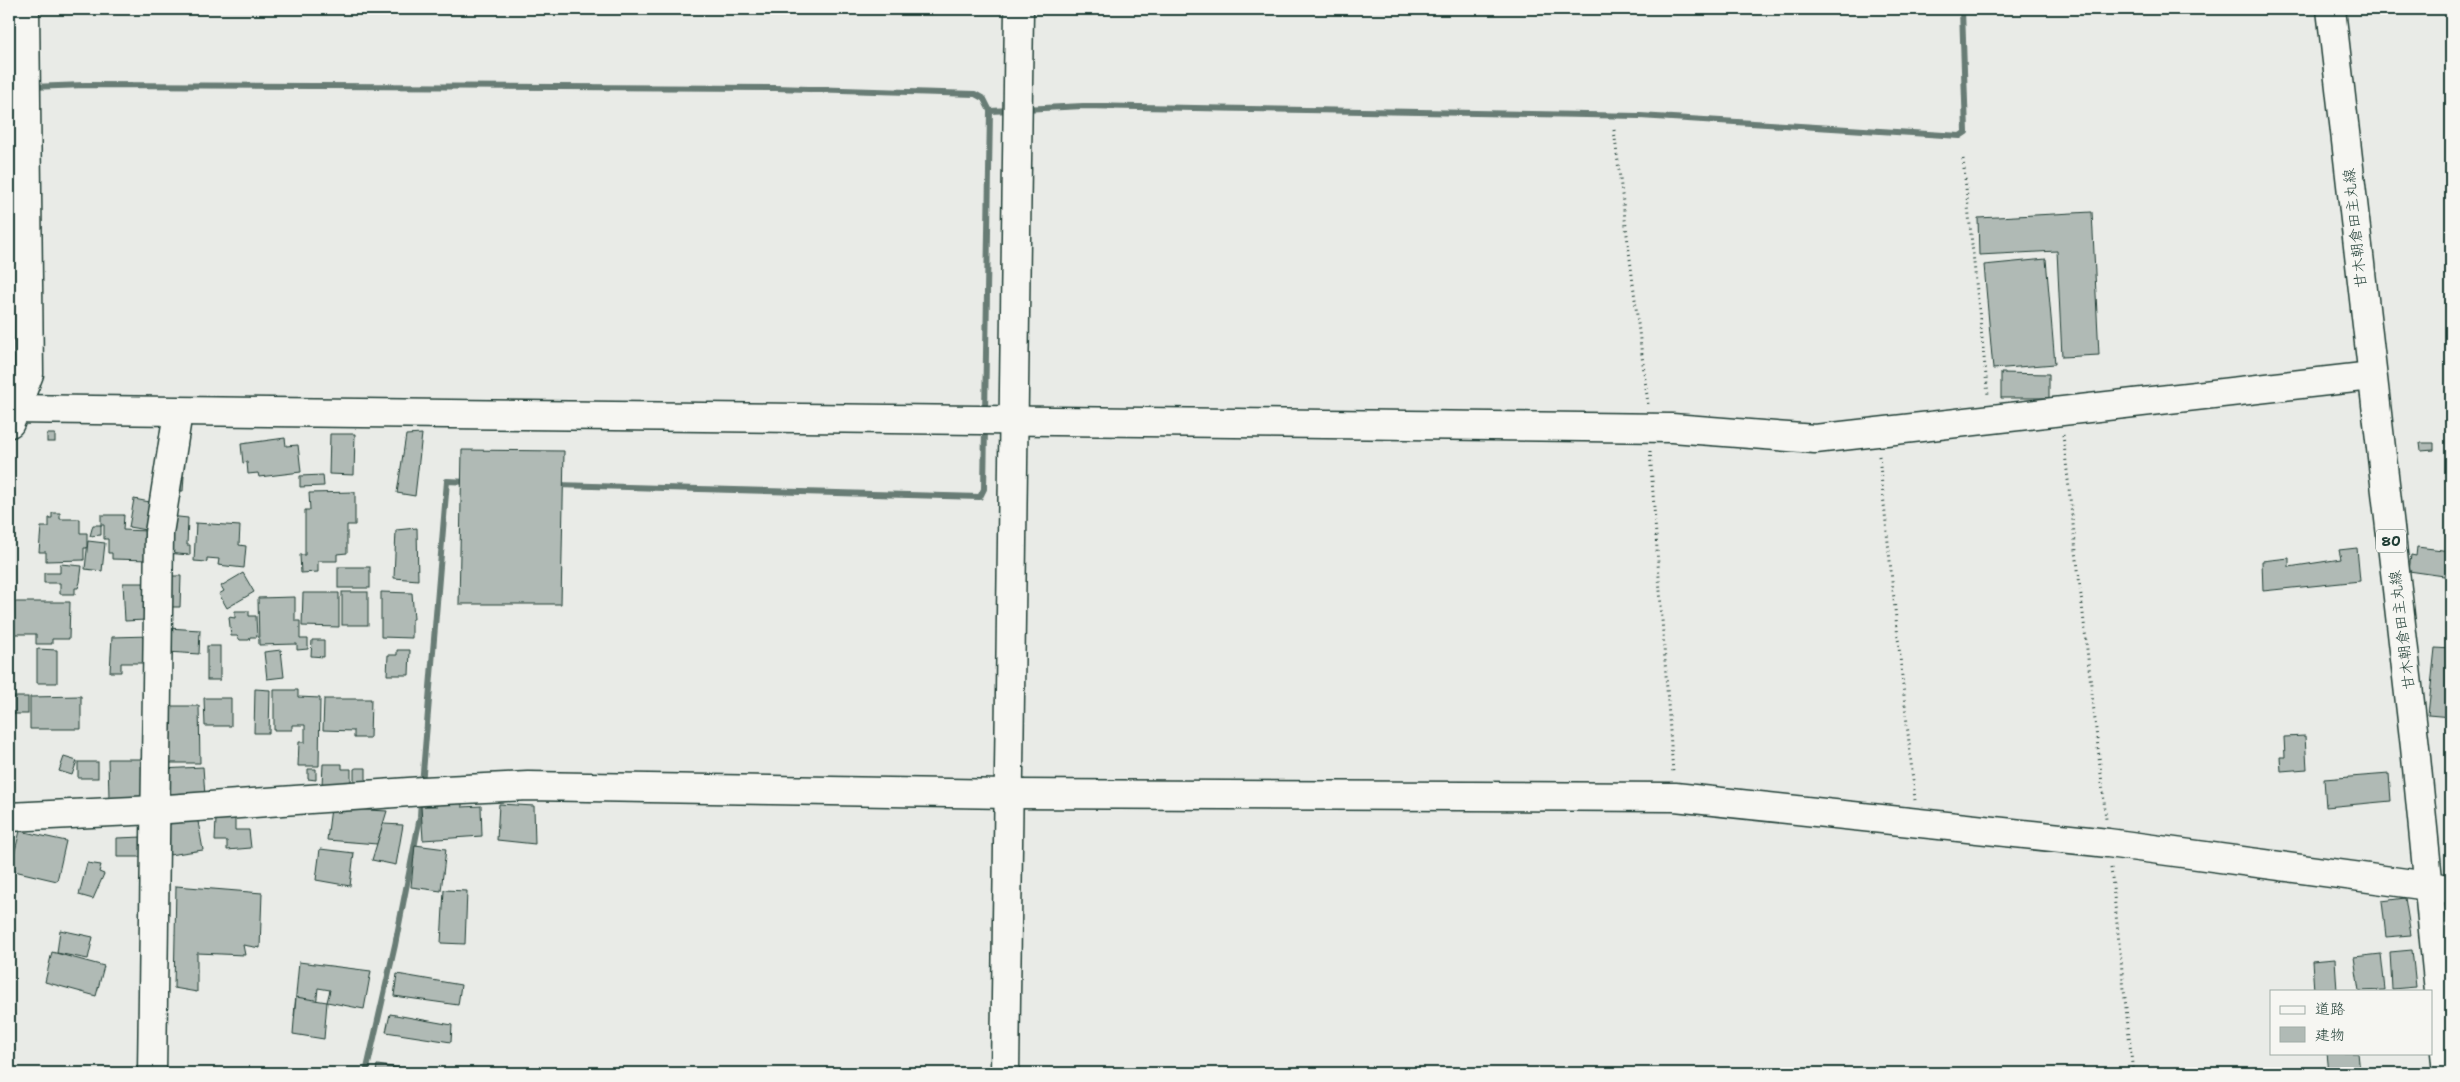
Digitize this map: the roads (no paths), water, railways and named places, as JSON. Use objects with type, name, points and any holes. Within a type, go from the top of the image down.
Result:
[{"type":"street","points":[[25,9],[29,374],[11,415],[178,412],[1672,428],[1815,439],[1991,421],[2372,376]]},
{"type":"street","points":[[1004,1073],[1019,9]]},
{"type":"street","name":"甘木朝倉田主丸線","points":[[2331,9],[2415,747],[2440,888],[2447,1073]]},
{"type":"street","points":[[152,1073],[154,810],[159,655],[159,533],[178,412]]},
{"type":"street","points":[[9,817],[154,810],[423,791],[528,786],[1008,794],[1675,796],[2108,843],[2334,871],[2440,888]]},
{"type":"waterway","points":[[1024,109],[1083,106],[1640,116],[1960,136],[1966,132],[1962,9]]},
{"type":"waterway","points":[[31,87],[85,85],[775,88],[975,94],[984,99],[990,111],[985,414]]},
{"type":"waterway","points":[[990,111],[1011,110]]},
{"type":"waterway","points":[[557,485],[980,497],[984,489],[985,426]]},
{"type":"waterway","points":[[422,785],[447,481],[469,482]]},
{"type":"waterway","points":[[366,1073],[395,945],[420,817],[421,798]]}]
